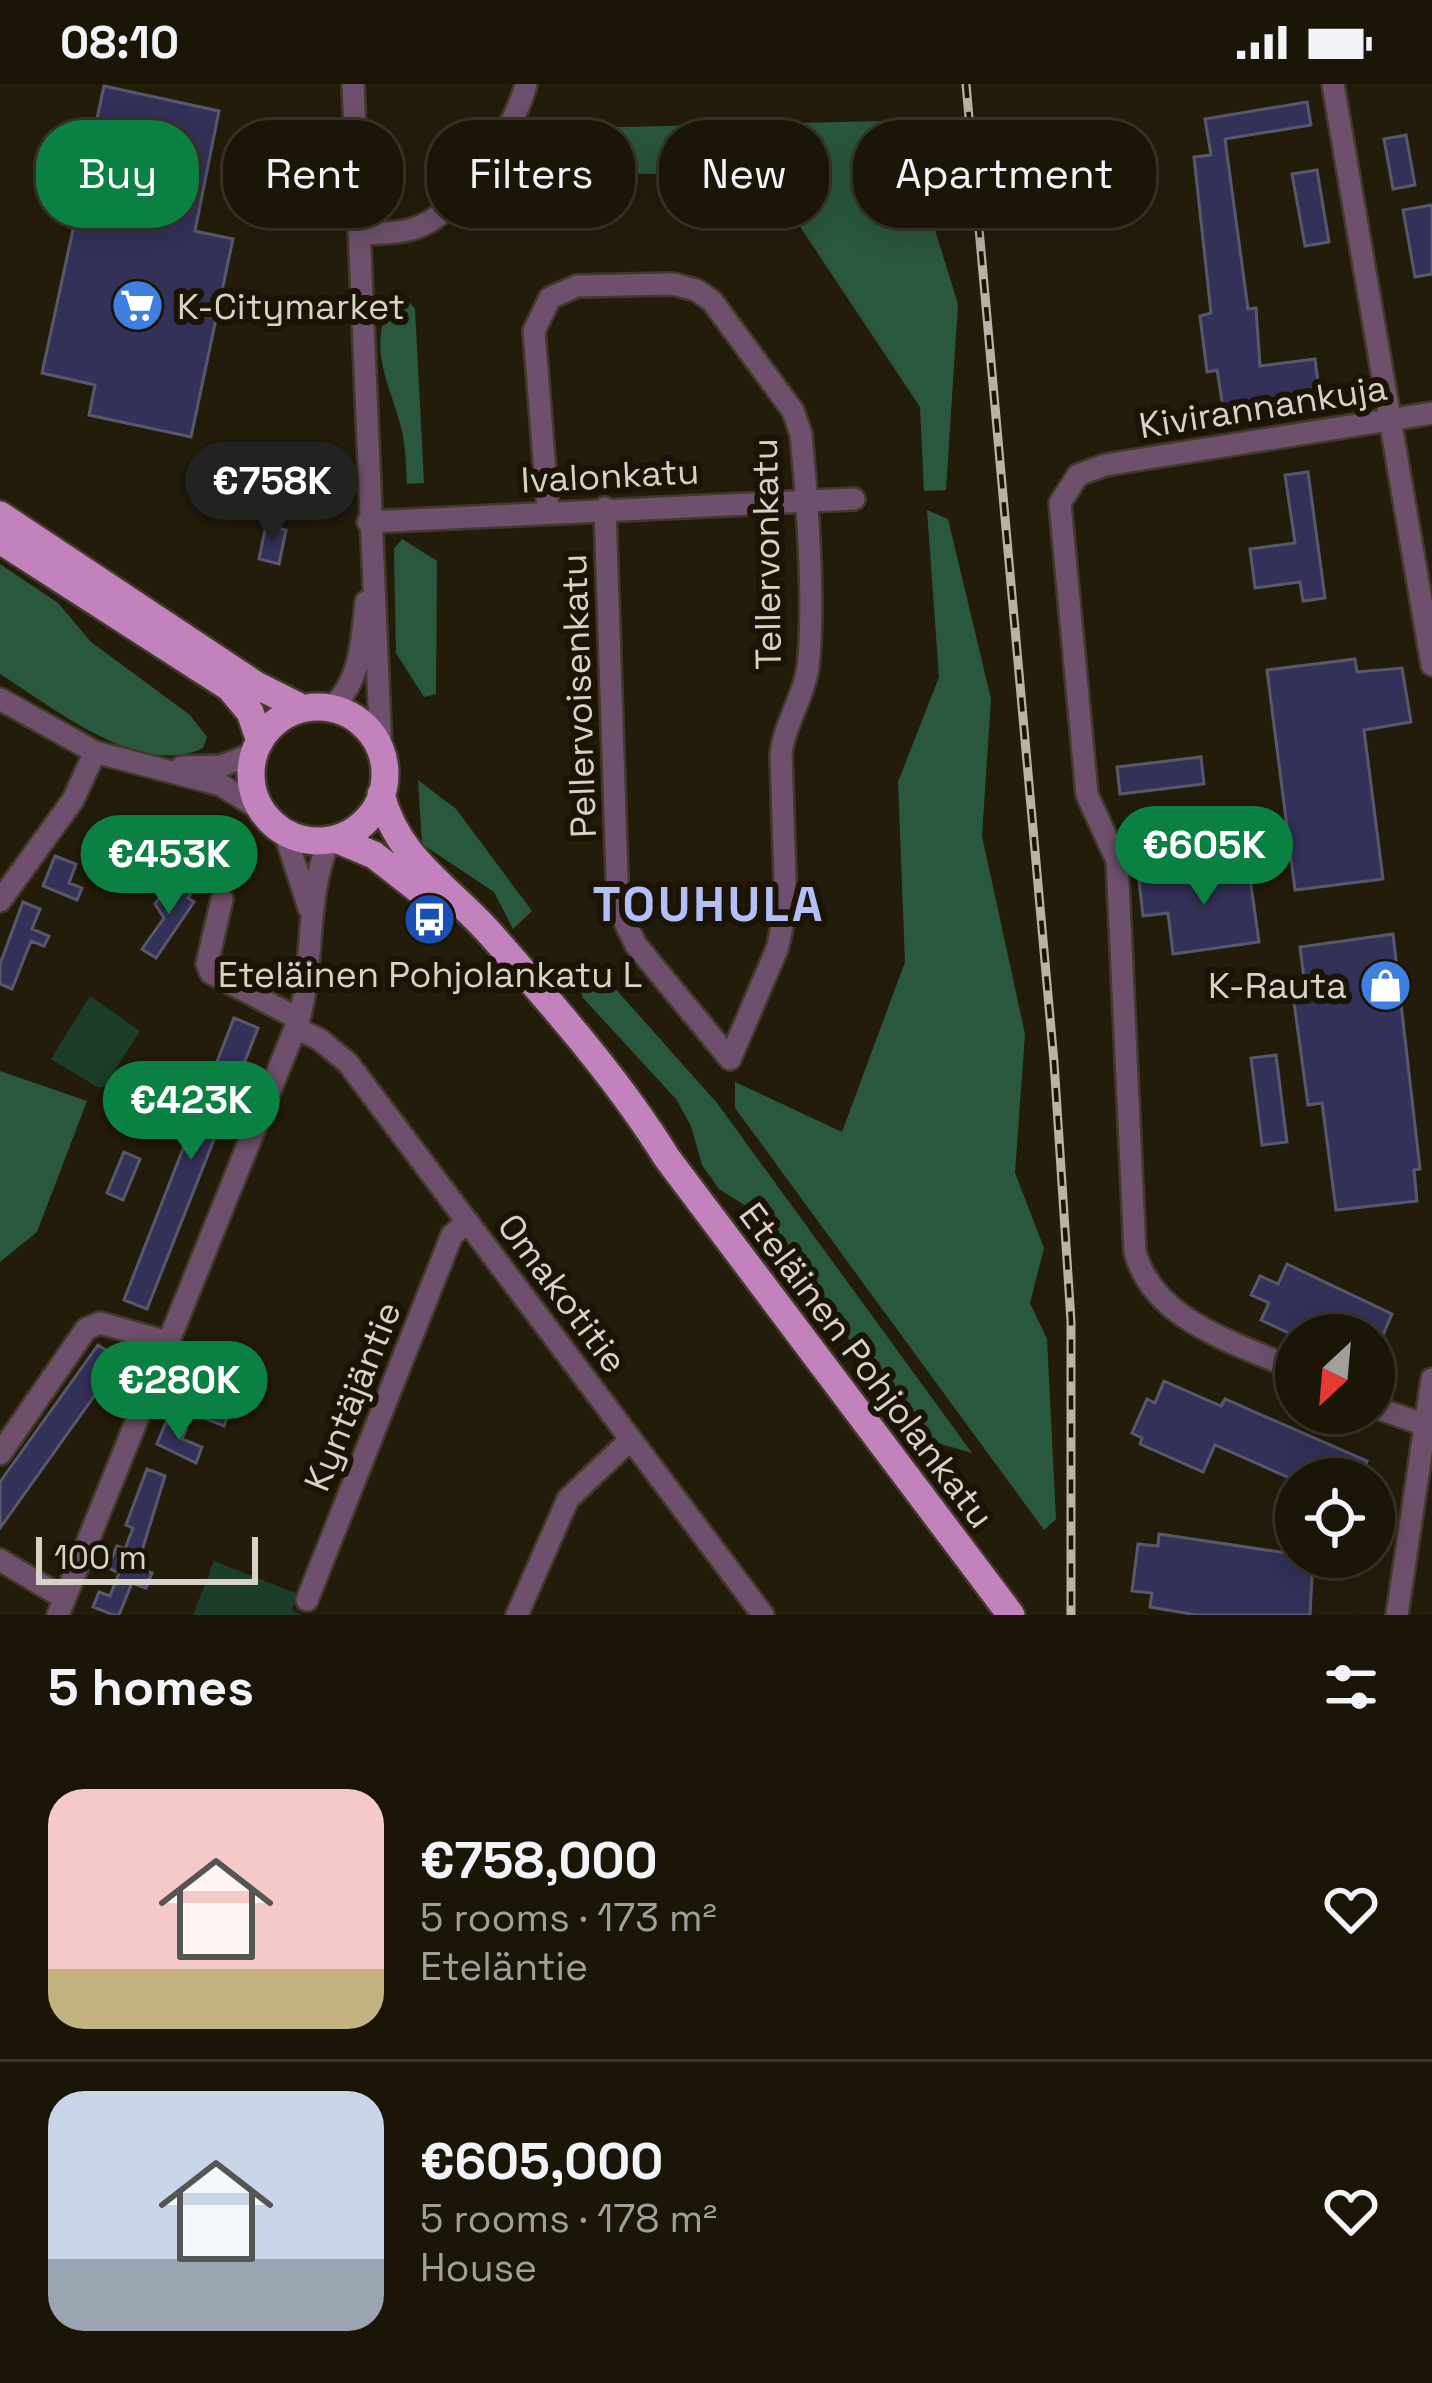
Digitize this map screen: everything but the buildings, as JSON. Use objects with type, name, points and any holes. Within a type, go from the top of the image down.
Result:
[{"type":"main road","points":[[0,515],[256,686],[302,708]]},
{"type":"main road","points":[[0,540],[230,688],[250,712],[257,747],[251,785],[261,810],[284,832],[333,840],[362,823],[381,794],[381,751],[359,722],[332,707],[302,708],[279,720],[257,747]]},
{"type":"main road","name":"Eteläinen Pohjolankatu","points":[[381,794],[405,851],[490,933],[636,1108],[667,1158],[1011,1615]]},
{"type":"main road","name":"Eteläinen Pohjolankatu","points":[[333,840],[397,870],[461,928],[625,1118],[667,1158]]},
{"type":"street","points":[[352,84],[369,560],[378,634],[381,751]]},
{"type":"street","points":[[359,234],[412,229],[446,211],[514,116],[526,84]]},
{"type":"street","points":[[1333,84],[1432,665]]},
{"type":"street","name":"Tellervonkatu","points":[[548,510],[534,332],[550,298],[577,286],[673,284],[712,301],[793,411],[801,434],[808,660],[781,755],[786,910],[777,949],[730,1059]]},
{"type":"street","name":"Kivirannankuja","points":[[1275,1360],[1195,1323],[1160,1299],[1147,1284],[1135,1252],[1117,860],[1087,795],[1060,503],[1078,475],[1105,465],[1432,412]]},
{"type":"street","name":"Ivalonkatu","points":[[368,521],[854,499]]},
{"type":"street","name":"Pellervoisenkatu","points":[[604,508],[618,908],[625,930],[730,1059]]},
{"type":"street","points":[[332,707],[350,686],[357,666],[369,560]]},
{"type":"street","points":[[0,699],[95,752],[221,785],[261,810]]},
{"type":"street","points":[[164,771],[221,766],[257,747]]},
{"type":"street","points":[[0,901],[73,800],[95,752]]},
{"type":"street","points":[[284,832],[311,914]]},
{"type":"street","points":[[0,1560],[61,1606],[297,1024],[312,970],[315,878],[333,840]]},
{"type":"street","name":"Omakotitie","points":[[222,899],[207,964],[211,973],[320,1039],[348,1063],[763,1615]]},
{"type":"street","name":"Kyntäjäntie","points":[[307,1600],[452,1235],[469,1222]]},
{"type":"street","points":[[0,1454],[86,1330],[100,1323],[168,1342]]},
{"type":"street","points":[[1397,1615],[1432,1379]]},
{"type":"street","points":[[1395,1414],[1425,1425]]},
{"type":"street","points":[[517,1615],[568,1499],[630,1440]]},
{"type":"green space","points":[[829,122],[853,122],[853,228],[934,228],[958,304],[946,490],[924,491],[920,407],[801,228],[829,228]]},
{"type":"green space","points":[[659,126],[659,174],[635,174],[635,127]]},
{"type":"green space","points":[[405,297],[415,309],[424,483],[407,484],[403,436],[381,352],[381,335],[393,299]]},
{"type":"green space","points":[[927,510],[948,519],[991,699],[982,836],[1025,1034],[1015,1173],[1044,1248],[1030,1303],[1047,1339],[1056,1519],[1044,1530],[735,1108],[735,1082],[842,1132],[905,962],[898,782],[939,677]]},
{"type":"green space","points":[[402,539],[437,561],[436,694],[424,697],[396,653],[394,549]]},
{"type":"green space","points":[[0,564],[58,603],[91,642],[190,715],[207,737],[203,748],[178,755],[124,747],[70,720],[0,674]]},
{"type":"green space","points":[[418,780],[456,809],[532,911],[513,929],[494,892],[422,844]]},
{"type":"green space","points":[[579,984],[612,985],[717,1103],[972,1453],[910,1435],[899,1402],[863,1381],[847,1334],[775,1265],[757,1239],[754,1211],[719,1189],[702,1165],[691,1126],[676,1099],[583,998]]},
{"type":"green space","points":[[90,996],[140,1031],[116,1068],[118,1083],[99,1088],[51,1059]]},
{"type":"green space","points":[[0,1071],[87,1101],[37,1232],[0,1262]]},
{"type":"green space","points":[[214,1561],[298,1594],[292,1610],[302,1615],[193,1615]]},
{"type":"railway","points":[[966,84],[1054,1062],[1071,1321],[1071,1615]]},
{"type":"place","name":"K-Citymarket","points":[[138,306]]},
{"type":"place","name":"Eteläinen Pohjolankatu L","points":[[430,919]]},
{"type":"place","name":"K-Rauta","points":[[1386,985]]},
{"type":"district","name":"TOUHULA","points":[[709,904]]}]
